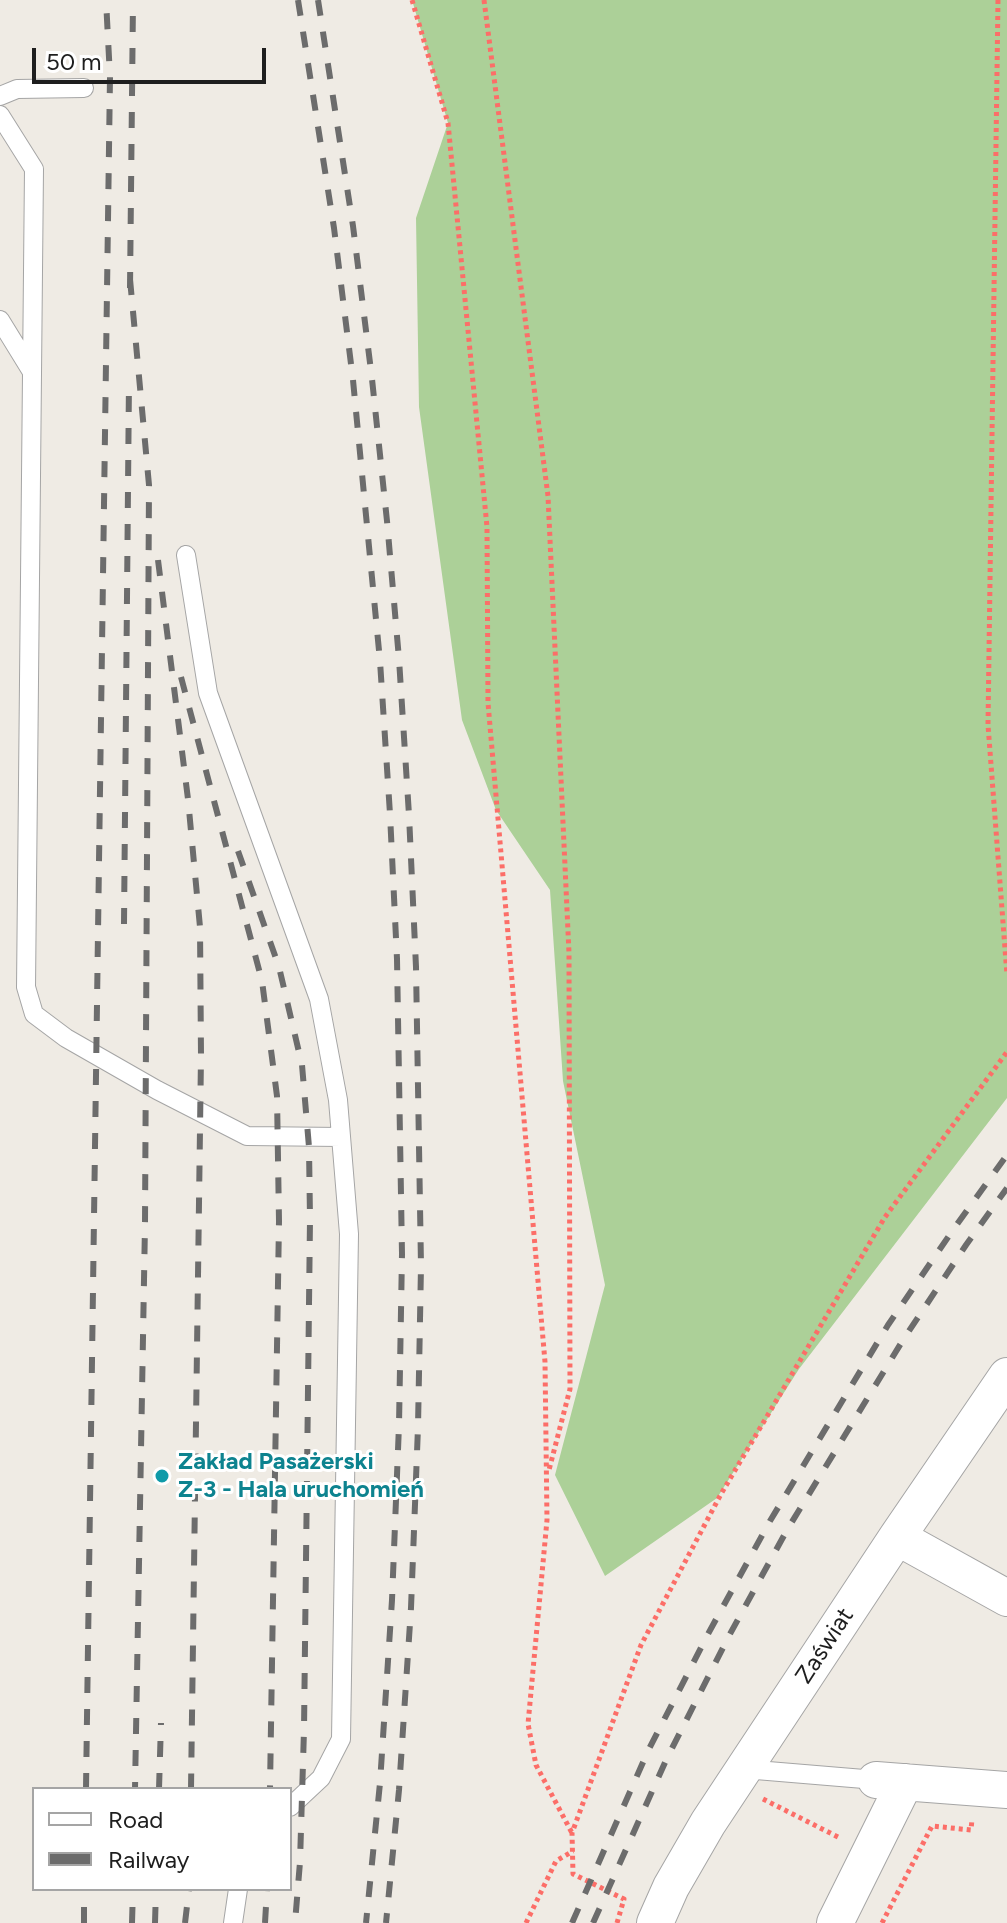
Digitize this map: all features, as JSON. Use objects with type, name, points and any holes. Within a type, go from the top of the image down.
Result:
[{"type":"street","name":"Zaświat","points":[[655,1923],[671,1887],[708,1823],[1007,1376]]},
{"type":"street","points":[[897,1537],[1007,1598]]},
{"type":"street","points":[[835,1923],[890,1781],[1007,1790]]},
{"type":"lane","points":[[0,96],[17,89],[84,88]]},
{"type":"lane","points":[[0,115],[34,169],[26,987],[34,1014],[66,1038],[157,1090],[247,1136],[341,1137]]},
{"type":"lane","points":[[0,320],[32,372]]},
{"type":"lane","points":[[186,555],[208,693],[319,999],[338,1100],[349,1234],[341,1739],[321,1778],[292,1805]]},
{"type":"lane","points":[[739,1777],[890,1781]]},
{"type":"lane","points":[[233,1923],[238,1891]]},
{"type":"path","points":[[412,0],[448,123],[485,511],[488,703],[545,1362],[547,1520],[528,1724],[536,1765],[572,1833]]},
{"type":"path","points":[[484,0],[548,496],[569,953],[570,1389],[547,1479]]},
{"type":"path","points":[[998,0],[988,725],[1007,975]]},
{"type":"path","points":[[617,1923],[624,1899],[573,1874],[572,1833],[641,1645],[721,1494],[885,1217],[1007,1052]]},
{"type":"path","points":[[739,1777],[845,1840]]},
{"type":"path","points":[[882,1923],[932,1826],[971,1830],[972,1807]]},
{"type":"path","points":[[526,1923],[556,1861],[573,1851]]},
{"type":"green space","points":[[412,0],[1007,0],[1007,1098],[799,1369],[717,1498],[605,1576],[555,1475],[605,1285],[563,1081],[550,890],[496,810],[462,720],[419,407],[416,218],[448,123]]},
{"type":"railway","points":[[86,1787],[110,77],[106,0]]},
{"type":"railway","points":[[130,288],[133,0]]},
{"type":"railway","points":[[298,0],[334,228],[353,380],[380,661],[397,959],[402,1254],[399,1425],[380,1783],[366,1923]]},
{"type":"railway","points":[[318,0],[353,226],[387,521],[399,659],[416,967],[421,1266],[418,1427],[411,1608],[399,1790],[386,1923]]},
{"type":"railway","points":[[130,279],[149,485],[145,1224],[135,1787]]},
{"type":"railway","points":[[124,924],[129,380]]},
{"type":"railway","points":[[158,560],[188,799],[200,927],[191,1787]]},
{"type":"railway","points":[[181,677],[262,981],[277,1096],[279,1221],[270,1787]]},
{"type":"railway","points":[[238,851],[279,967],[302,1065],[309,1147],[304,1730],[295,1923]]},
{"type":"railway","points":[[572,1923],[648,1751],[770,1521],[888,1325],[1007,1155]]},
{"type":"railway","points":[[593,1923],[667,1758],[787,1530],[903,1340],[1007,1188]]},
{"type":"railway","points":[[159,1787],[161,1723]]},
{"type":"railway","points":[[84,1891],[84,1923]]},
{"type":"railway","points":[[132,1923],[133,1891]]},
{"type":"railway","points":[[155,1923],[156,1891]]},
{"type":"railway","points":[[185,1923],[189,1891]]},
{"type":"railway","points":[[265,1923],[267,1891]]},
{"type":"place","name":"Zakład Pasażerski Z-3 - Hala uruchomień","points":[[162,1476]]}]
